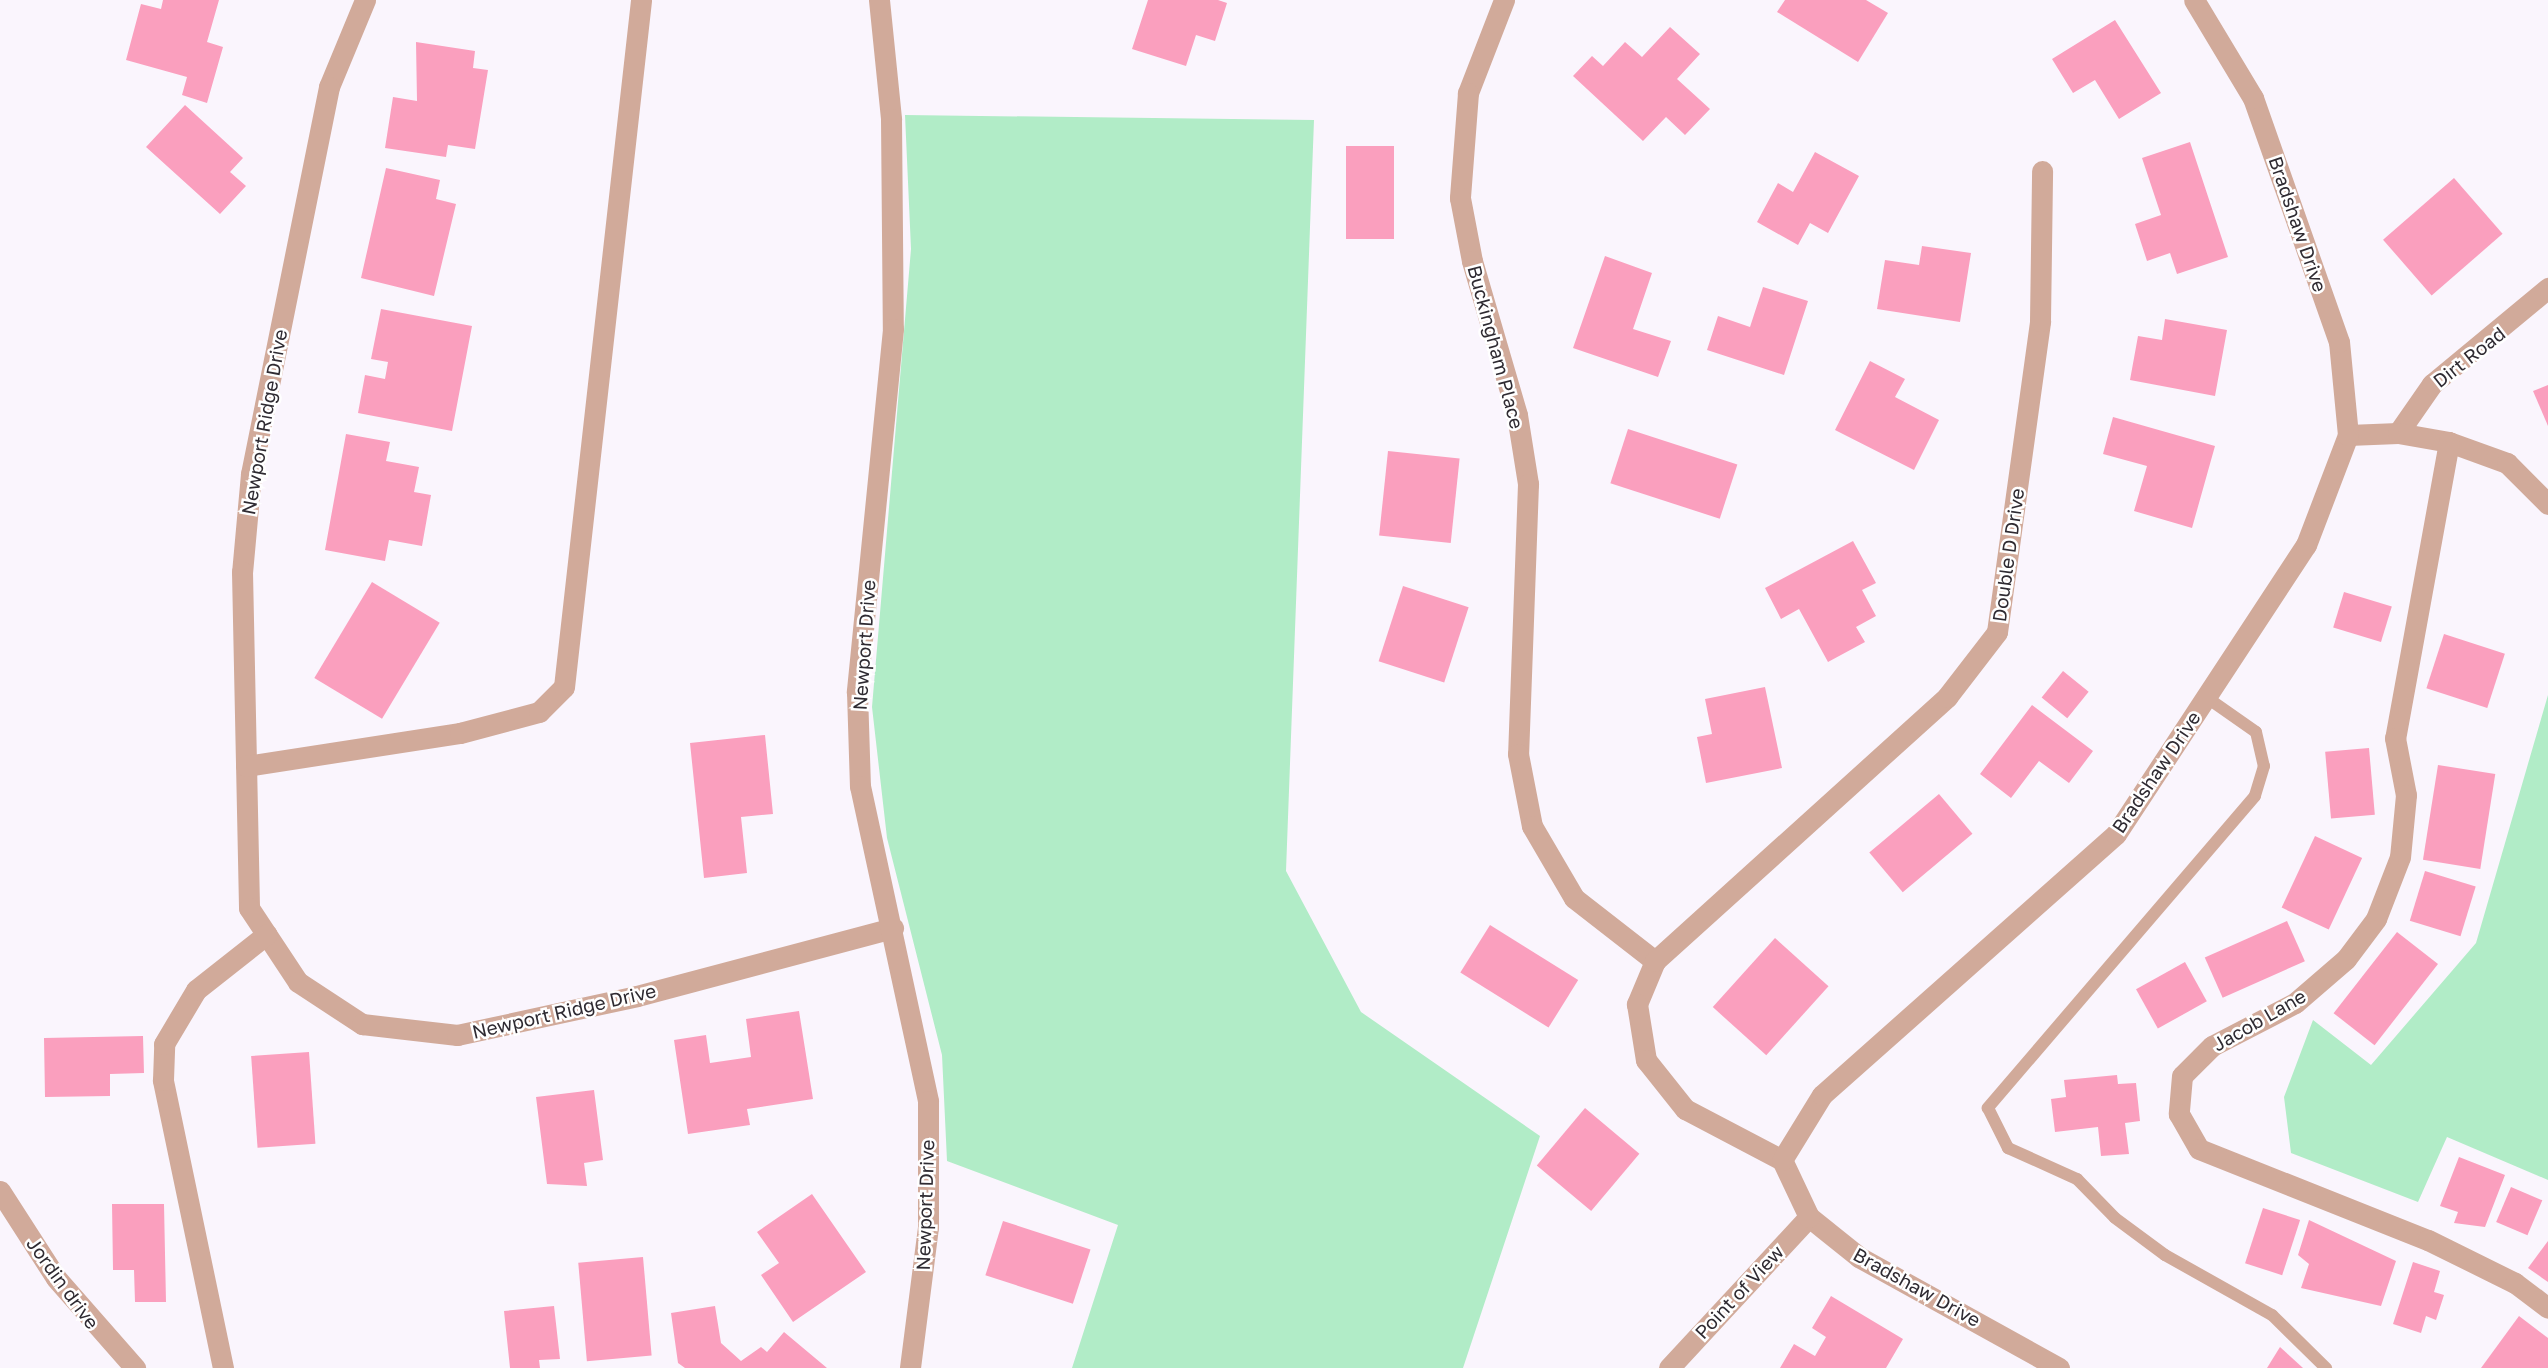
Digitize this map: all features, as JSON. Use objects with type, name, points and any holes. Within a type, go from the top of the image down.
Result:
[{"type":"street","name":"Newport Ridge Drive","points":[[365,0],[329,87],[251,474],[242,572],[249,908],[298,982],[362,1024],[457,1035],[637,996],[893,928]]},
{"type":"street","points":[[246,766],[460,733],[540,712],[564,687],[641,0]]},
{"type":"street","name":"Newport Drive","points":[[879,0],[891,119],[893,329],[857,692],[860,786],[893,928],[928,1101],[928,1227],[910,1368]]},
{"type":"street","name":"Buckingham Place","points":[[1504,0],[1468,93],[1460,198],[1472,261],[1517,415],[1528,484],[1518,754],[1532,826],[1574,898],[1655,961]]},
{"type":"street","name":"Bradshaw Drive","points":[[2059,1368],[1859,1258],[1808,1217],[1782,1160],[1822,1095],[2116,834],[2306,545],[2348,435],[2339,342],[2258,111],[2194,0]]},
{"type":"street","name":"Double D Drive","points":[[1655,961],[1947,697],[1997,632],[2040,321],[2042,171]]},
{"type":"street","name":"Dirt Road","points":[[2398,433],[2432,384],[2548,288]]},
{"type":"street","points":[[2348,435],[2398,433],[2449,443],[2507,463],[2548,504]]},
{"type":"street","name":"Jacob Lane","points":[[2449,443],[2395,738],[2406,795],[2400,857],[2376,919],[2346,959],[2295,1003],[2212,1046],[2182,1076],[2179,1114],[2199,1149],[2428,1240],[2515,1283],[2548,1308]]},
{"type":"street","points":[[223,1368],[163,1080],[164,1044],[196,990],[267,934]]},
{"type":"street","points":[[1655,961],[1637,1004],[1646,1060],[1685,1109],[1782,1160]]},
{"type":"street","name":"Jordin drive","points":[[0,1191],[55,1278],[135,1368]]},
{"type":"street","name":"Point of View","points":[[1669,1368],[1808,1217]]},
{"type":"lane","points":[[2206,697],[2256,732],[2264,766],[2255,796],[1988,1108],[2008,1148],[2077,1179],[2115,1218],[2165,1255],[2272,1315],[2326,1368]]},
{"type":"green space","points":[[905,115],[1314,120],[1286,871],[1361,1012],[1540,1136],[1463,1368],[1072,1368],[1118,1225],[947,1161],[942,1055],[887,838],[872,707],[911,249]]},
{"type":"green space","points":[[2548,695],[2548,1180],[2447,1137],[2418,1202],[2291,1153],[2284,1097],[2313,1020],[2371,1065],[2476,943]]},
{"type":"building","points":[[163,0],[219,0],[207,42],[223,47],[207,103],[182,95],[187,77],[126,60],[141,4],[161,9]]},
{"type":"building","points":[[1148,0],[1218,0],[1227,3],[1215,41],[1196,35],[1186,66],[1132,49]]},
{"type":"building","points":[[1785,0],[1866,0],[1888,13],[1858,62],[1777,12]]},
{"type":"building","points":[[2115,20],[2161,93],[2119,119],[2095,80],[2073,93],[2052,59]]},
{"type":"building","points":[[1670,27],[1700,54],[1677,79],[1710,109],[1685,135],[1666,117],[1643,141],[1573,76],[1592,56],[1603,66],[1625,42],[1642,57]]},
{"type":"building","points":[[416,42],[475,51],[473,68],[488,70],[475,149],[448,145],[446,157],[385,148],[393,97],[417,101]]},
{"type":"building","points":[[185,105],[243,158],[230,172],[246,186],[220,214],[146,147]]},
{"type":"building","points":[[2190,142],[2228,257],[2177,274],[2170,253],[2147,261],[2135,224],[2161,215],[2142,158]]},
{"type":"building","points":[[1346,146],[1394,146],[1394,239],[1346,239]]},
{"type":"building","points":[[1815,152],[1859,176],[1828,233],[1810,223],[1798,245],[1757,222],[1778,183],[1793,192]]},
{"type":"building","points":[[386,168],[440,180],[436,199],[456,204],[434,296],[361,278]]},
{"type":"building","points":[[2454,178],[2503,234],[2432,296],[2383,240]]},
{"type":"building","points":[[1922,246],[1971,253],[1960,322],[1877,309],[1885,260],[1919,265]]},
{"type":"building","points":[[1605,256],[1652,273],[1633,329],[1671,341],[1658,377],[1573,348]]},
{"type":"building","points":[[1763,287],[1808,301],[1784,375],[1707,350],[1718,316],[1750,327]]},
{"type":"building","points":[[381,309],[472,326],[452,431],[358,413],[365,375],[385,379],[388,362],[371,359]]},
{"type":"building","points":[[2165,319],[2227,330],[2215,396],[2130,380],[2138,336],[2162,340]]},
{"type":"building","points":[[1870,361],[1905,379],[1895,397],[1939,420],[1914,470],[1835,430]]},
{"type":"building","points":[[2548,385],[2548,426],[2533,391]]},
{"type":"building","points":[[2113,417],[2215,446],[2192,528],[2134,511],[2147,466],[2103,454]]},
{"type":"building","points":[[1628,429],[1737,465],[1720,519],[1610,483]]},
{"type":"building","points":[[346,434],[390,442],[386,461],[419,467],[414,492],[431,495],[422,546],[389,540],[385,561],[325,550]]},
{"type":"building","points":[[1388,451],[1460,459],[1451,543],[1379,536]]},
{"type":"building","points":[[1853,541],[1876,583],[1862,590],[1876,616],[1856,627],[1865,642],[1828,662],[1799,609],[1781,619],[1765,588]]},
{"type":"building","points":[[372,582],[440,623],[382,719],[314,678]]},
{"type":"building","points":[[1403,586],[1469,607],[1444,682],[1379,661]]},
{"type":"building","points":[[2344,592],[2392,607],[2381,642],[2333,627]]},
{"type":"building","points":[[2444,634],[2505,654],[2487,708],[2426,688]]},
{"type":"building","points":[[2063,671],[2089,692],[2067,718],[2042,697]]},
{"type":"building","points":[[1765,687],[1782,768],[1706,783],[1697,737],[1712,734],[1705,699]]},
{"type":"building","points":[[2032,705],[2093,751],[2069,783],[2039,761],[2011,798],[1980,774]]},
{"type":"building","points":[[765,735],[773,814],[741,817],[747,873],[704,878],[690,743]]},
{"type":"building","points":[[2369,748],[2375,815],[2331,819],[2325,752]]},
{"type":"building","points":[[2438,765],[2495,774],[2480,869],[2423,860]]},
{"type":"building","points":[[1939,794],[1972,834],[1903,892],[1869,852]]},
{"type":"building","points":[[2315,836],[2362,858],[2329,930],[2282,908]]},
{"type":"building","points":[[2425,871],[2476,886],[2460,936],[2410,921]]},
{"type":"building","points":[[2287,921],[2305,961],[2223,998],[2205,958]]},
{"type":"building","points":[[1490,925],[1578,980],[1549,1028],[1460,972]]},
{"type":"building","points":[[2397,932],[2438,964],[2375,1045],[2334,1013]]},
{"type":"building","points":[[1775,938],[1829,986],[1766,1055],[1713,1007]]},
{"type":"building","points":[[2185,962],[2207,1001],[2158,1029],[2136,989]]},
{"type":"building","points":[[799,1011],[813,1099],[747,1109],[750,1125],[688,1134],[674,1040],[706,1035],[710,1063],[751,1057],[746,1019]]},
{"type":"building","points":[[143,1036],[144,1073],[110,1074],[110,1096],[45,1097],[44,1038]]},
{"type":"building","points":[[309,1052],[315,1144],[258,1148],[251,1056]]},
{"type":"building","points":[[2117,1075],[2118,1084],[2136,1083],[2140,1121],[2125,1123],[2129,1154],[2101,1156],[2098,1127],[2055,1132],[2051,1099],[2066,1097],[2064,1080]]},
{"type":"building","points":[[594,1090],[603,1160],[584,1163],[587,1186],[547,1184],[536,1097]]},
{"type":"building","points":[[1585,1108],[1639,1154],[1591,1211],[1537,1165]]},
{"type":"building","points":[[2459,1157],[2505,1175],[2485,1227],[2454,1223],[2458,1212],[2440,1206]]},
{"type":"building","points":[[2511,1187],[2542,1200],[2527,1235],[2496,1222]]},
{"type":"building","points":[[812,1194],[866,1272],[793,1322],[761,1275],[779,1263],[757,1232]]},
{"type":"building","points":[[112,1204],[164,1204],[166,1302],[135,1302],[134,1270],[113,1270]]},
{"type":"building","points":[[2263,1208],[2300,1220],[2282,1275],[2245,1263]]},
{"type":"building","points":[[2309,1220],[2396,1261],[2381,1306],[2301,1288],[2309,1264],[2298,1255]]},
{"type":"building","points":[[1003,1221],[1090,1249],[1073,1304],[985,1275]]},
{"type":"building","points":[[2548,1241],[2548,1282],[2528,1268]]},
{"type":"building","points":[[643,1257],[652,1356],[587,1361],[578,1263]]},
{"type":"building","points":[[2413,1262],[2440,1271],[2434,1292],[2444,1295],[2436,1320],[2426,1316],[2421,1333],[2393,1324]]},
{"type":"building","points":[[1831,1296],[1903,1339],[1886,1368],[1780,1368],[1794,1344],[1815,1356],[1826,1337],[1812,1328]]},
{"type":"building","points":[[554,1306],[560,1359],[539,1360],[540,1368],[510,1368],[504,1311]]},
{"type":"building","points":[[715,1306],[721,1343],[741,1361],[761,1347],[767,1352],[784,1332],[827,1368],[685,1368],[678,1363],[671,1313]]},
{"type":"building","points":[[2519,1316],[2548,1338],[2548,1368],[2481,1368]]},
{"type":"building","points":[[2280,1347],[2303,1368],[2267,1368]]}]
